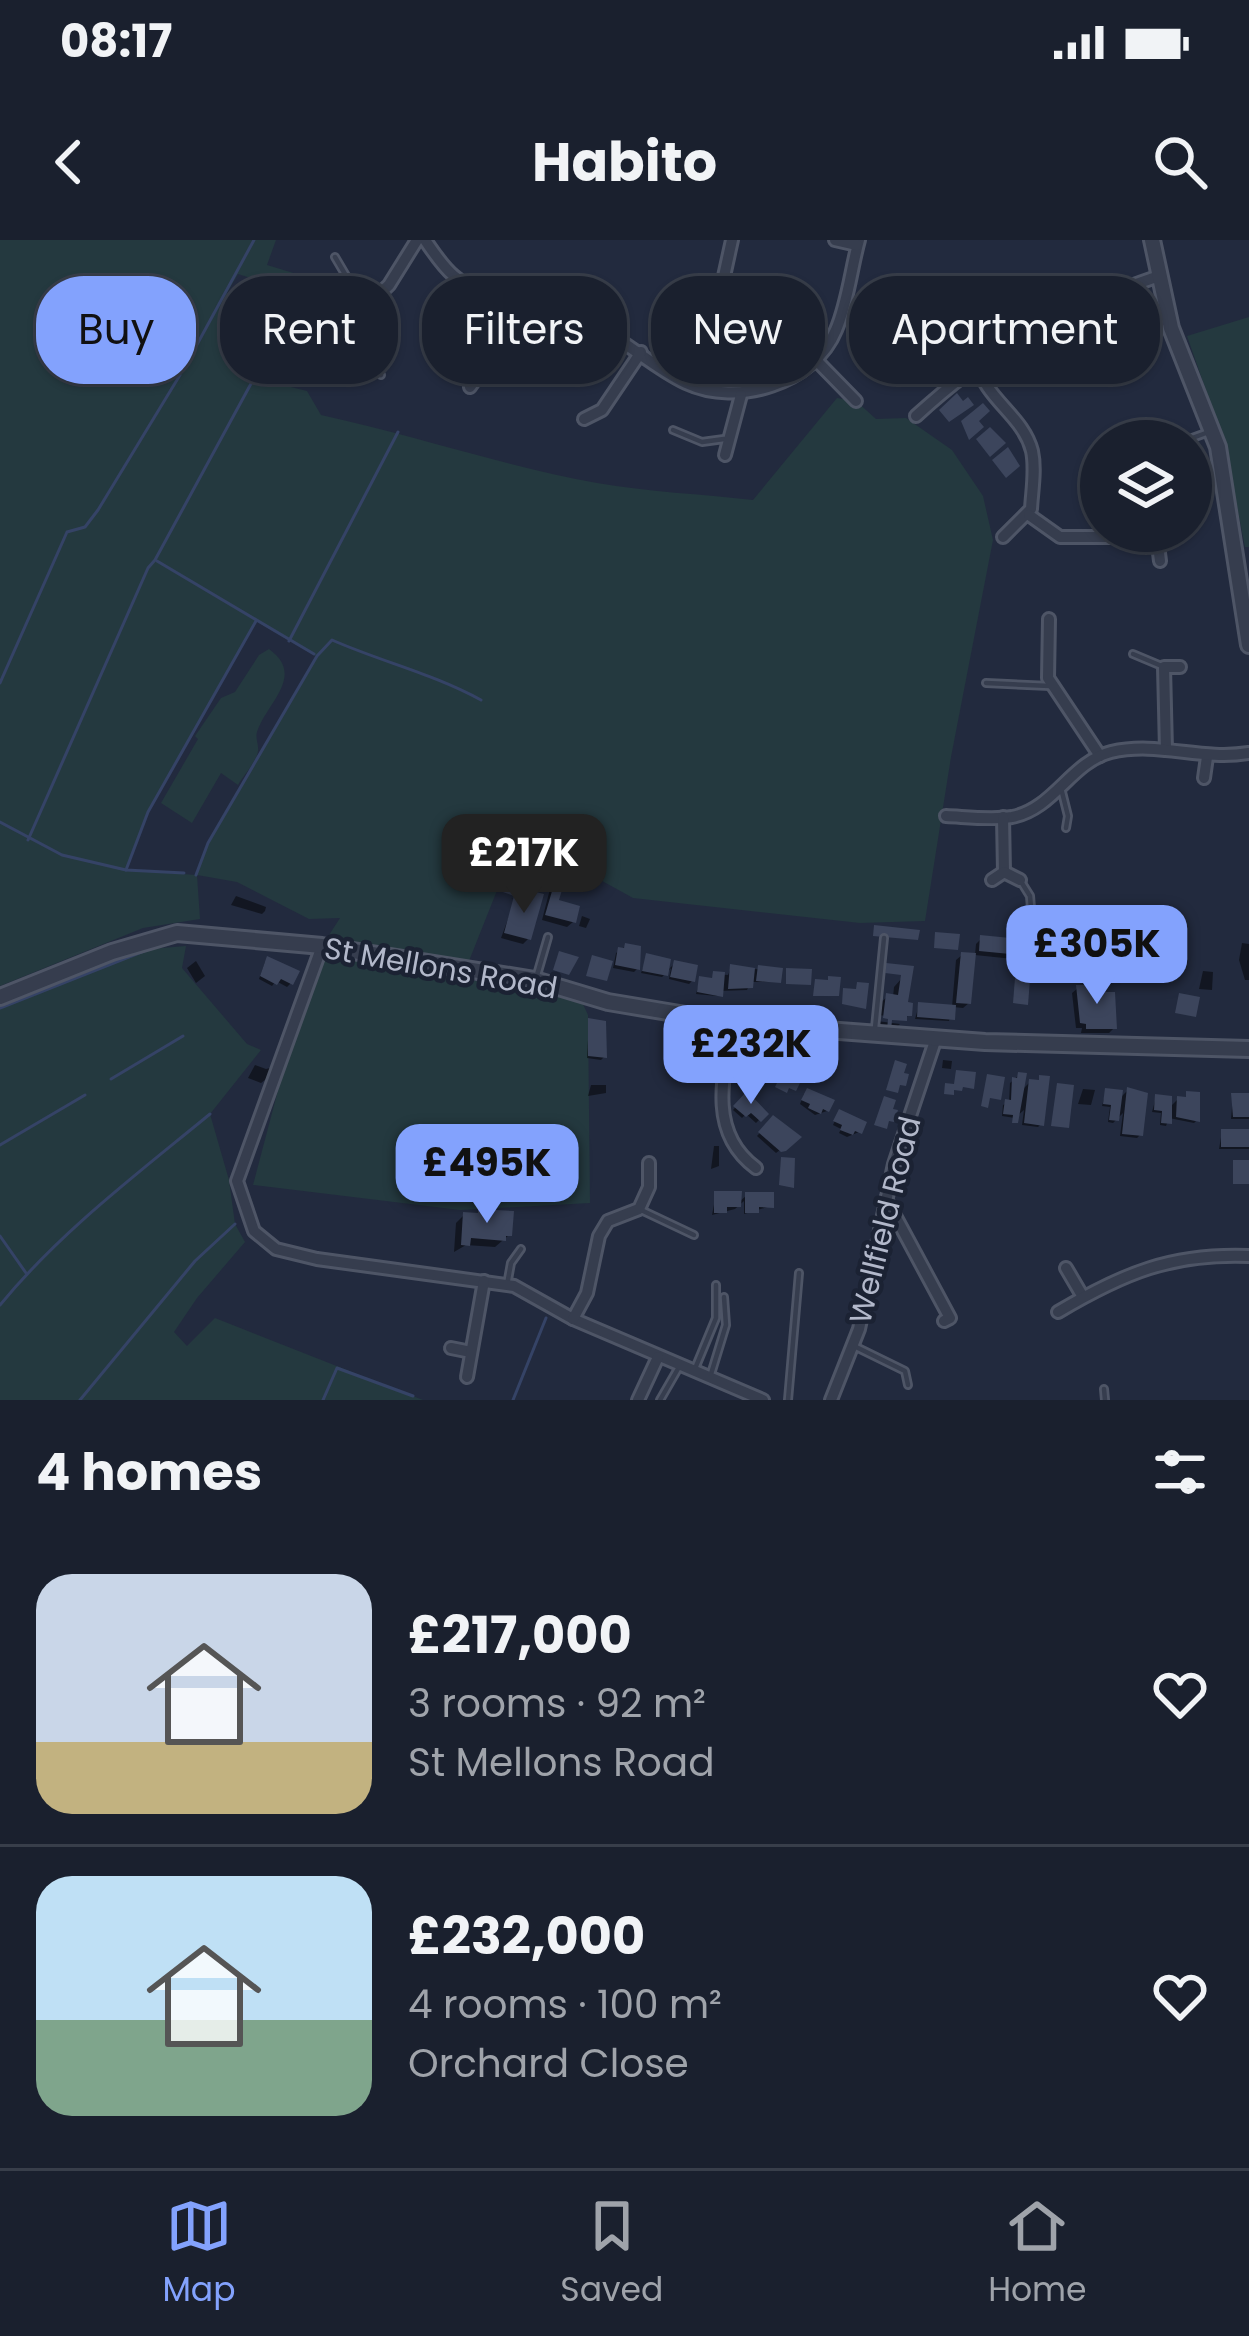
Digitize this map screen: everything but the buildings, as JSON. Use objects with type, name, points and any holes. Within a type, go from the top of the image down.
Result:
[{"type":"street","points":[[395,276],[421,240],[453,276]]},
{"type":"street","points":[[724,276],[732,240]]},
{"type":"street","points":[[825,346],[836,332],[858,242],[836,240]]},
{"type":"street","points":[[1152,240],[1159,276]]},
{"type":"street","points":[[1160,280],[1171,328],[1207,420]]},
{"type":"street","points":[[627,345],[687,384],[741,395],[777,384]]},
{"type":"street","points":[[584,419],[602,410],[640,352]]},
{"type":"street","points":[[825,369],[856,401]]},
{"type":"street","points":[[916,416],[952,384]]},
{"type":"street","points":[[983,384],[1025,434],[1032,453],[1029,514],[1003,537]]},
{"type":"street","points":[[725,455],[741,395]]},
{"type":"street","points":[[1212,435],[1225,487],[1249,646]]},
{"type":"street","points":[[1029,514],[1060,537],[1157,537],[1160,561]]},
{"type":"street","points":[[1049,619],[1048,677],[1100,756]]},
{"type":"street","points":[[1166,750],[1164,667],[1180,667]]},
{"type":"street","points":[[946,816],[1014,817],[1040,805],[1086,761],[1100,756],[1149,746],[1207,757],[1249,753]]},
{"type":"street","points":[[1204,778],[1207,757]]},
{"type":"street","points":[[1003,817],[1004,872]]},
{"type":"street","points":[[992,880],[1004,872]]},
{"type":"street","points":[[1004,872],[1020,880]]},
{"type":"street","name":"St Mellons Road","points":[[0,997],[112,952],[177,933],[322,946],[535,980],[608,1003],[734,1022],[1063,1046],[1249,1048]]},
{"type":"street","points":[[322,946],[237,1181],[248,1219],[261,1240],[276,1249],[317,1258],[507,1285],[709,1380],[730,1395],[763,1400]]},
{"type":"street","points":[[734,1022],[721,1113],[742,1158],[756,1168]]},
{"type":"street","name":"Wellfield Road","points":[[831,1400],[854,1346],[886,1199],[936,1038]]},
{"type":"street","points":[[573,1319],[587,1293],[599,1236],[608,1221],[639,1208],[649,1187],[649,1163]]},
{"type":"street","points":[[886,1199],[950,1318],[944,1321]]},
{"type":"street","points":[[1058,1312],[1127,1274],[1170,1260],[1249,1256]]},
{"type":"street","points":[[1066,1268],[1083,1297]]},
{"type":"street","points":[[467,1377],[484,1281]]},
{"type":"street","points":[[451,1348],[471,1352]]},
{"type":"street","points":[[638,1400],[658,1357]]},
{"type":"lane","points":[[335,257],[342,276]]},
{"type":"lane","points":[[673,430],[702,442],[730,437]]},
{"type":"lane","points":[[1133,654],[1164,667]]},
{"type":"lane","points":[[986,683],[1056,687]]},
{"type":"lane","points":[[1061,788],[1066,828]]},
{"type":"lane","points":[[1020,880],[1031,908]]},
{"type":"lane","points":[[535,980],[548,937]]},
{"type":"lane","points":[[874,1035],[884,938]]},
{"type":"lane","points":[[639,1208],[694,1235]]},
{"type":"lane","points":[[507,1285],[511,1263],[521,1249]]},
{"type":"lane","points":[[788,1400],[799,1273]]},
{"type":"lane","points":[[693,1373],[716,1318],[716,1285]]},
{"type":"lane","points":[[709,1380],[725,1325],[724,1298]]},
{"type":"lane","points":[[854,1346],[905,1371],[908,1385]]},
{"type":"lane","points":[[660,1400],[679,1366]]},
{"type":"lane","points":[[1104,1389],[1105,1400]]},
{"type":"green space","points":[[0,240],[276,240],[267,265],[300,276],[220,276],[220,384],[291,384],[307,391],[321,415],[597,483],[753,500],[837,398],[856,401],[876,419],[906,418],[952,450],[983,496],[993,540],[925,921],[860,923],[633,898],[519,835],[465,971],[322,946],[340,918],[309,919],[237,882],[197,875],[200,919],[143,928],[0,986]],"holes":[[[256,621],[317,657],[208,843],[196,875],[127,870],[148,812]]]},
{"type":"green space","points":[[1249,317],[1249,547],[1245,547],[1225,445],[1187,336]]},
{"type":"green space","points":[[269,649],[280,659],[284,679],[257,732],[255,759],[238,785],[221,773],[192,823],[161,803],[198,739],[195,736],[221,698],[235,692],[259,655]]},
{"type":"green space","points":[[186,946],[182,968],[247,1044],[261,1050],[210,1114],[229,1180],[235,1224],[245,1242],[174,1332],[187,1346],[215,1318],[423,1400],[0,1400],[0,1008],[149,949]]},
{"type":"green space","points":[[326,953],[384,967],[567,995],[582,1002],[588,1015],[590,1203],[460,1210],[253,1185],[281,1079]]},
{"type":"waterway","points":[[196,346],[254,240]]},
{"type":"waterway","points":[[0,683],[67,532],[85,527],[98,510],[175,384]]},
{"type":"waterway","points":[[28,840],[148,568],[251,384]]},
{"type":"waterway","points":[[289,641],[398,432]]},
{"type":"waterway","points":[[157,561],[314,654]]},
{"type":"waterway","points":[[126,870],[148,812],[256,621]]},
{"type":"waterway","points":[[196,875],[208,843],[317,656],[332,640],[481,700]]},
{"type":"waterway","points":[[0,822],[62,855],[126,870],[184,873]]},
{"type":"waterway","points":[[0,1008],[149,949]]},
{"type":"waterway","points":[[111,1079],[183,1036]]},
{"type":"waterway","points":[[0,1145],[85,1095]]},
{"type":"waterway","points":[[0,1305],[74,1228],[210,1114]]},
{"type":"waterway","points":[[80,1400],[195,1261],[235,1224]]},
{"type":"waterway","points":[[0,1236],[26,1273]]},
{"type":"waterway","points":[[513,1400],[546,1318]]},
{"type":"waterway","points":[[323,1400],[337,1368],[413,1396]]}]
